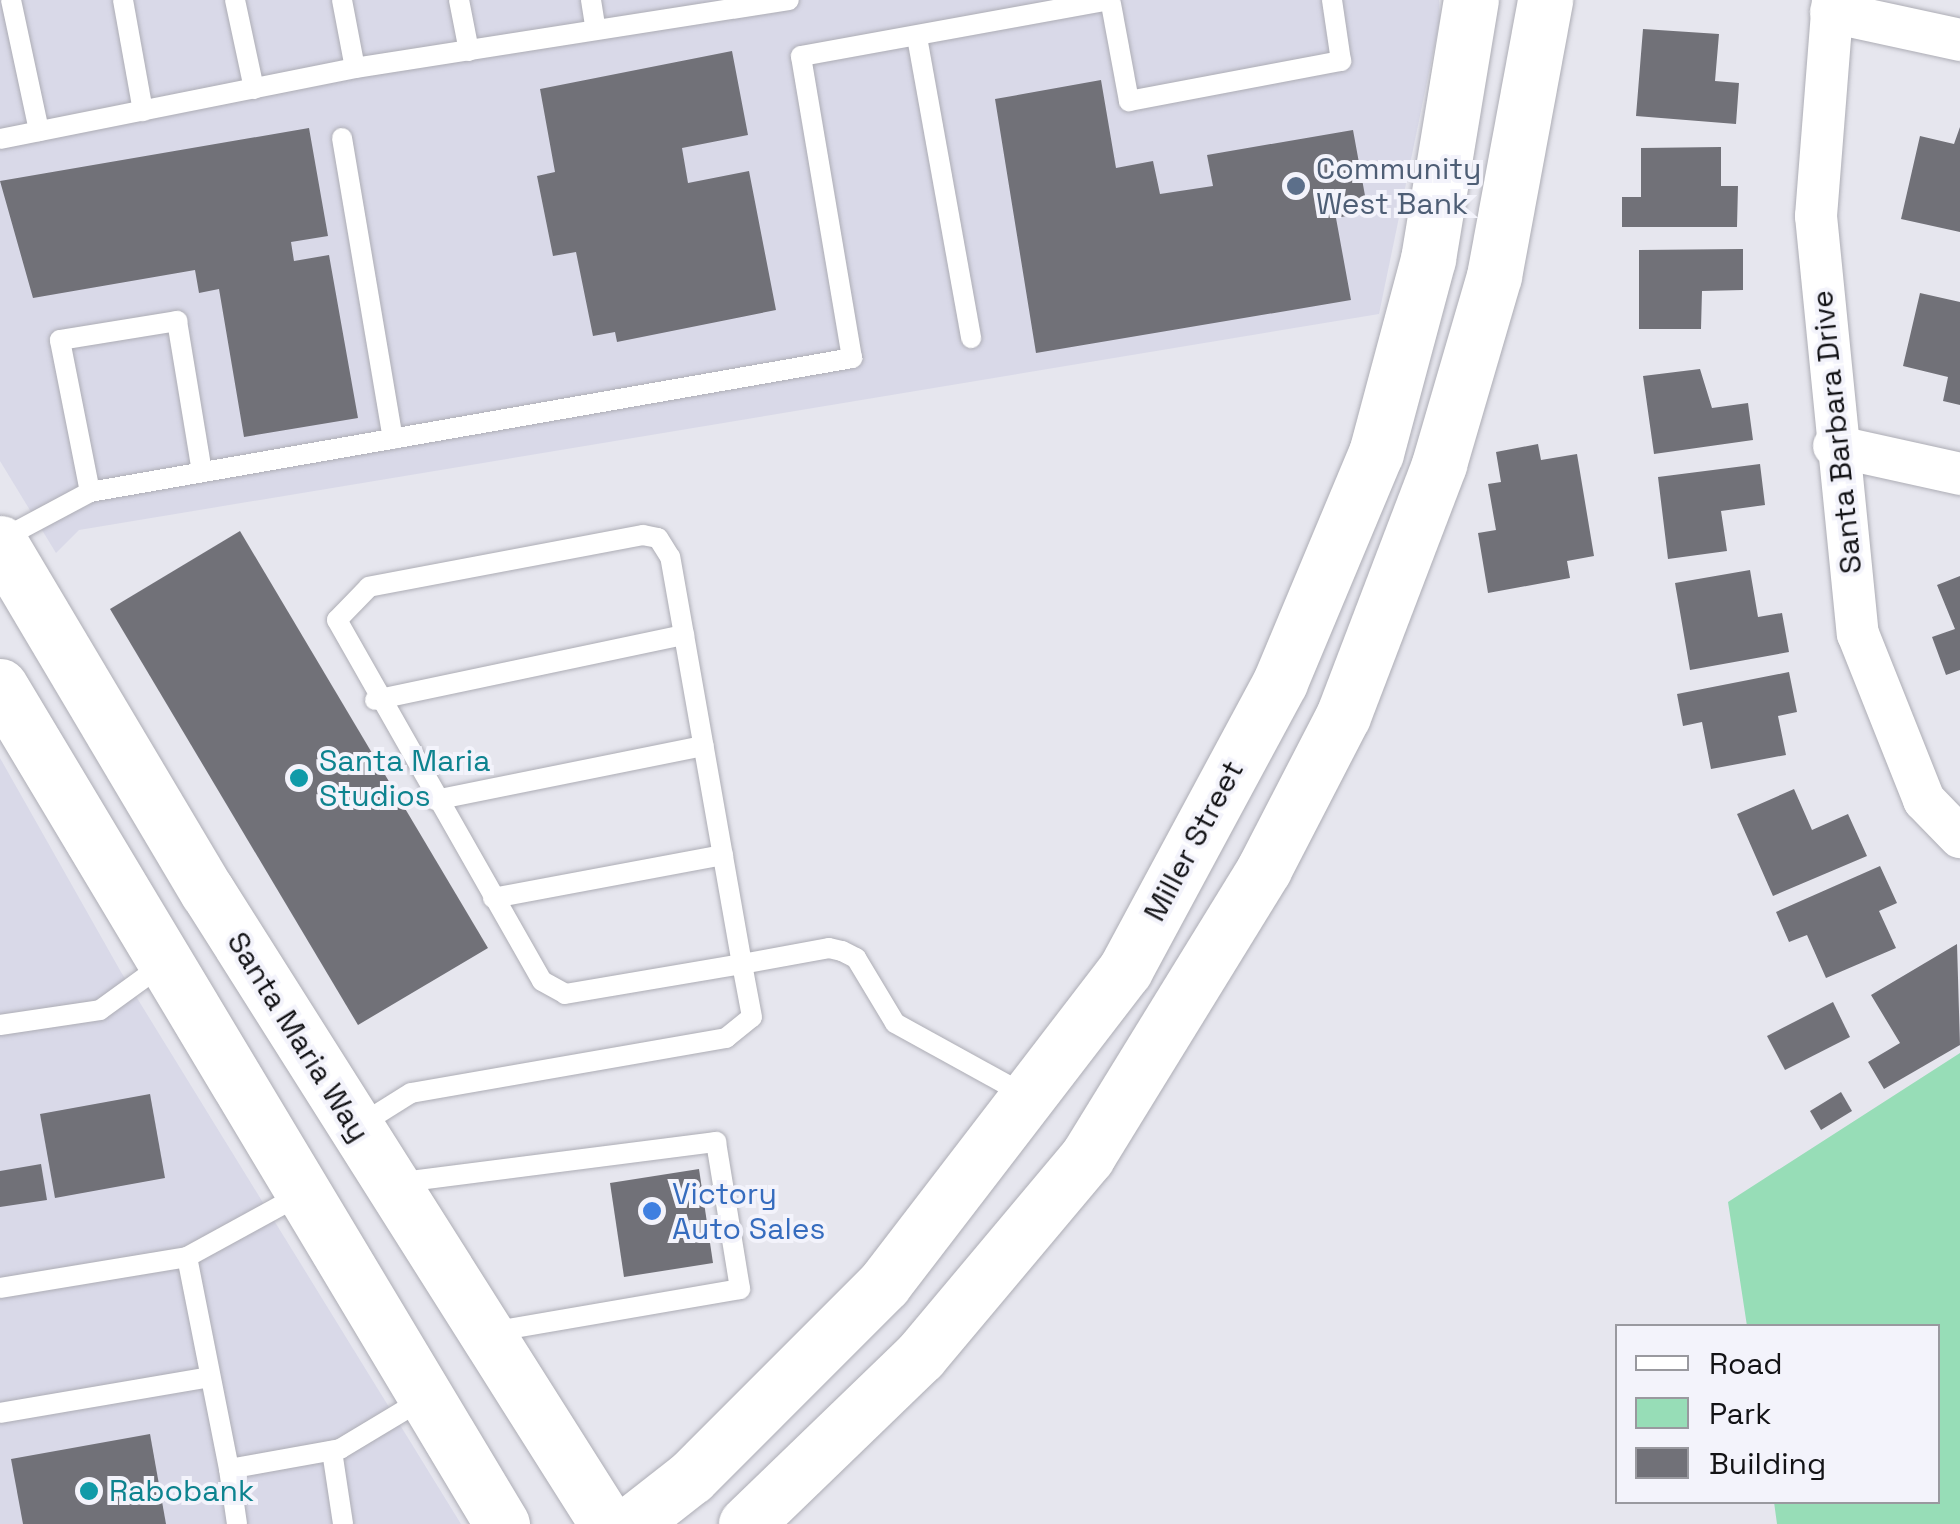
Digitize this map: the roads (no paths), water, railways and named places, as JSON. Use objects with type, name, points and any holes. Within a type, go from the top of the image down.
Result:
[{"type":"street","name":"Miller Street","points":[[630,1524],[691,1478],[884,1284],[1033,1099],[1125,970],[1262,716],[1376,453],[1428,259],[1471,0]]},
{"type":"street","points":[[746,1524],[920,1356],[1087,1158],[1264,869],[1343,716],[1439,464],[1494,276],[1545,0]]},
{"type":"street","points":[[1832,6],[1960,40]]},
{"type":"street","name":"Santa Barbara Drive","points":[[1832,6],[1816,216],[1834,446],[1858,634],[1924,800],[1960,837]]},
{"type":"street","points":[[1834,446],[1960,474]]},
{"type":"street","name":"Santa Maria Way","points":[[0,541],[355,1128],[607,1524]]},
{"type":"street","points":[[0,686],[502,1524]]},
{"type":"lane","points":[[11,0],[39,131]]},
{"type":"lane","points":[[123,0],[143,111]]},
{"type":"lane","points":[[235,0],[254,89]]},
{"type":"lane","points":[[342,0],[354,68]]},
{"type":"lane","points":[[459,0],[468,51]]},
{"type":"lane","points":[[591,0],[596,30]]},
{"type":"lane","points":[[0,139],[354,68],[596,30],[712,6],[789,0]]},
{"type":"lane","points":[[0,541],[90,492],[852,358],[802,56],[1111,2],[1130,101],[1341,62],[1332,0]]},
{"type":"lane","points":[[917,36],[970,338]]},
{"type":"lane","points":[[342,138],[393,439]]},
{"type":"lane","points":[[90,492],[60,340],[177,321],[202,472]]},
{"type":"lane","points":[[355,1128],[411,1093],[726,1038],[752,1017],[742,964],[724,855],[670,557],[643,535],[369,587],[337,620],[375,700],[552,992],[742,964],[842,951],[856,958],[894,1022],[1033,1099]]},
{"type":"lane","points":[[375,700],[684,635]]},
{"type":"lane","points":[[435,800],[704,746]]},
{"type":"lane","points":[[493,898],[724,855]]},
{"type":"lane","points":[[0,1026],[100,1010],[164,964]]},
{"type":"lane","points":[[390,1183],[716,1142],[740,1289],[483,1333]]},
{"type":"lane","points":[[0,1288],[187,1257],[302,1194]]},
{"type":"lane","points":[[187,1257],[238,1524]]},
{"type":"lane","points":[[0,1413],[210,1378]]},
{"type":"lane","points":[[228,1469],[332,1450],[426,1398]]},
{"type":"lane","points":[[332,1450],[343,1524]]},
{"type":"place","name":"Community West Bank","points":[[1296,186]]},
{"type":"place","name":"Santa Maria Studios","points":[[299,778]]},
{"type":"place","name":"Victory Auto Sales","points":[[652,1211]]},
{"type":"place","name":"Rabobank","points":[[89,1491]]}]
